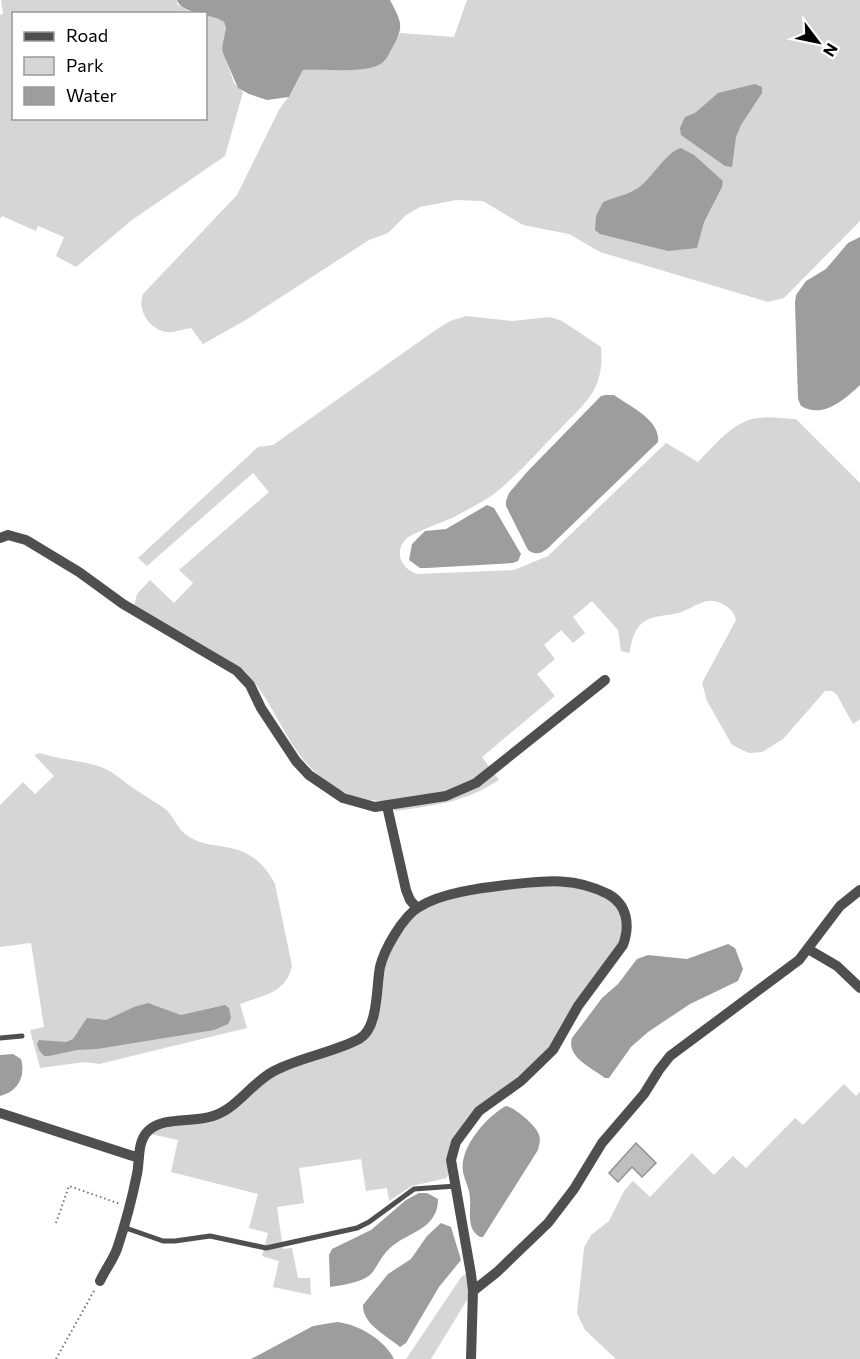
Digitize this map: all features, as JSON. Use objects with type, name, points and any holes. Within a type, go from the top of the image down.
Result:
[{"type":"street","points":[[0,538],[8,535],[26,540],[79,572],[123,604],[237,671],[250,686],[261,708],[296,761],[309,775],[335,794],[370,807],[446,796],[476,783],[605,680]]},
{"type":"street","points":[[387,806],[406,890],[417,908]]},
{"type":"street","points":[[99,1281],[116,1250],[137,1174],[141,1143],[145,1134],[152,1127],[165,1122],[198,1120],[221,1114],[273,1071],[362,1038],[373,1017],[380,966],[394,934],[417,908],[455,894],[490,887],[563,880],[607,894],[622,908],[627,921],[627,934],[622,945],[579,1006],[554,1050],[521,1081],[479,1111],[456,1142],[451,1160],[473,1291],[471,1359]]},
{"type":"street","points":[[473,1291],[548,1223],[574,1190],[602,1143],[644,1094],[670,1056],[799,960],[840,906],[860,890]]},
{"type":"street","points":[[808,949],[837,966],[860,988]]},
{"type":"street","points":[[0,1113],[139,1158]]},
{"type":"lane","points":[[0,1038],[22,1036]]},
{"type":"lane","points":[[123,1227],[163,1241],[210,1236],[266,1248],[357,1228],[414,1190],[456,1186]]},
{"type":"path","points":[[56,1222],[69,1186],[128,1207]]},
{"type":"path","points":[[56,1359],[99,1281]]},
{"type":"green space","points":[[1,0],[177,0],[177,4],[188,11],[196,12],[12,12],[12,120],[207,120],[207,14],[224,22],[226,28],[222,47],[234,83],[243,92],[225,156],[132,220],[76,267],[56,256],[64,237],[38,226],[36,231],[2,216],[0,219],[0,15],[3,14]]},
{"type":"green space","points":[[467,0],[860,0],[860,221],[784,298],[768,302],[600,252],[569,234],[523,225],[483,201],[456,200],[420,207],[406,215],[388,233],[369,240],[244,321],[203,344],[191,328],[166,332],[154,327],[143,312],[143,294],[237,195],[280,108],[292,92],[303,70],[378,65],[390,53],[400,33],[454,37]]},
{"type":"green space","points":[[466,316],[512,321],[550,317],[562,321],[601,347],[600,374],[591,395],[582,406],[521,470],[494,494],[453,518],[414,534],[404,541],[400,556],[404,565],[417,574],[514,570],[548,556],[666,443],[698,462],[725,435],[749,420],[763,417],[796,419],[860,483],[860,719],[853,724],[837,695],[832,691],[825,691],[783,739],[762,752],[749,753],[732,745],[707,701],[702,683],[736,620],[730,609],[719,602],[707,601],[685,611],[650,618],[637,630],[629,653],[621,651],[618,630],[592,601],[573,617],[585,633],[573,643],[561,630],[544,645],[555,659],[537,674],[555,696],[482,757],[499,780],[461,798],[437,805],[395,811],[391,801],[359,798],[330,784],[302,758],[265,697],[242,669],[134,606],[137,594],[150,580],[174,603],[193,583],[179,570],[269,492],[253,473],[147,566],[138,558],[258,447],[273,445],[437,329],[450,321]]},
{"type":"green space","points":[[40,753],[108,770],[164,808],[186,835],[200,842],[245,853],[267,871],[275,884],[292,966],[285,982],[279,988],[240,1004],[247,1028],[99,1064],[85,1062],[40,1068],[30,1030],[44,1027],[31,943],[0,947],[0,805],[23,782],[35,794],[54,776],[34,755]]},
{"type":"green space","points":[[563,883],[606,897],[613,902],[623,918],[620,944],[551,1047],[460,1130],[447,1178],[412,1186],[389,1201],[387,1188],[366,1191],[361,1159],[299,1168],[304,1203],[277,1207],[283,1249],[292,1248],[298,1278],[310,1278],[311,1295],[273,1287],[279,1261],[262,1256],[268,1233],[249,1228],[258,1194],[171,1172],[178,1140],[150,1134],[166,1126],[198,1123],[274,1074],[364,1040],[383,966],[397,936],[419,911],[456,897],[490,890]]},
{"type":"green space","points":[[844,1084],[856,1096],[860,1092],[860,1359],[616,1359],[585,1330],[577,1313],[584,1248],[591,1235],[609,1221],[624,1191],[633,1181],[650,1197],[692,1153],[714,1175],[733,1156],[746,1168],[795,1118],[803,1125]]},
{"type":"green space","points":[[466,1274],[471,1303],[467,1300],[431,1359],[406,1359],[462,1276]]},
{"type":"water","points":[[177,0],[390,0],[398,17],[400,31],[382,63],[356,70],[303,70],[289,97],[267,100],[238,88],[223,53],[226,28],[224,22],[207,16],[207,12],[194,12],[180,5]]},
{"type":"water","points":[[755,84],[762,87],[762,93],[741,125],[736,137],[732,167],[725,166],[681,135],[680,128],[685,117],[695,113],[718,93]]},
{"type":"water","points":[[681,148],[694,155],[723,181],[704,222],[697,248],[668,251],[600,234],[595,230],[596,216],[603,202],[638,188],[666,158]]},
{"type":"water","points":[[860,237],[860,385],[833,406],[817,410],[809,409],[801,406],[798,399],[796,295],[806,281],[826,269],[848,243]]},
{"type":"water","points":[[614,395],[643,414],[658,434],[658,442],[547,549],[533,553],[528,550],[506,506],[509,493],[601,396]]},
{"type":"water","points":[[487,505],[494,508],[521,554],[518,561],[420,568],[409,560],[412,544],[425,531],[446,529]]},
{"type":"water","points":[[728,944],[735,948],[743,969],[738,981],[690,1004],[648,1032],[631,1047],[609,1078],[605,1078],[587,1066],[576,1056],[571,1045],[572,1038],[602,998],[618,984],[637,959],[648,955],[687,959]]},
{"type":"water","points":[[148,1003],[181,1015],[225,1005],[229,1008],[231,1018],[228,1024],[214,1030],[49,1056],[44,1056],[39,1050],[37,1044],[39,1040],[66,1042],[73,1039],[87,1018],[106,1020]]},
{"type":"water","points":[[13,1054],[21,1059],[21,1077],[12,1091],[0,1096],[0,1055]]},
{"type":"water","points":[[506,1106],[519,1113],[537,1131],[540,1137],[538,1150],[483,1237],[480,1237],[471,1225],[470,1195],[463,1172],[463,1163],[465,1153],[476,1134],[490,1118]]},
{"type":"water","points":[[419,1193],[427,1193],[438,1199],[437,1209],[428,1224],[389,1249],[366,1278],[330,1287],[329,1255],[332,1249],[371,1230],[406,1200]]},
{"type":"water","points":[[441,1223],[451,1227],[461,1260],[439,1287],[406,1343],[400,1347],[371,1324],[363,1305],[388,1274],[411,1259],[427,1236]]},
{"type":"water","points":[[337,1322],[354,1326],[378,1339],[394,1359],[251,1359],[313,1326]]},
{"type":"building","points":[[636,1143],[656,1163],[642,1177],[632,1167],[618,1182],[609,1173]]}]
